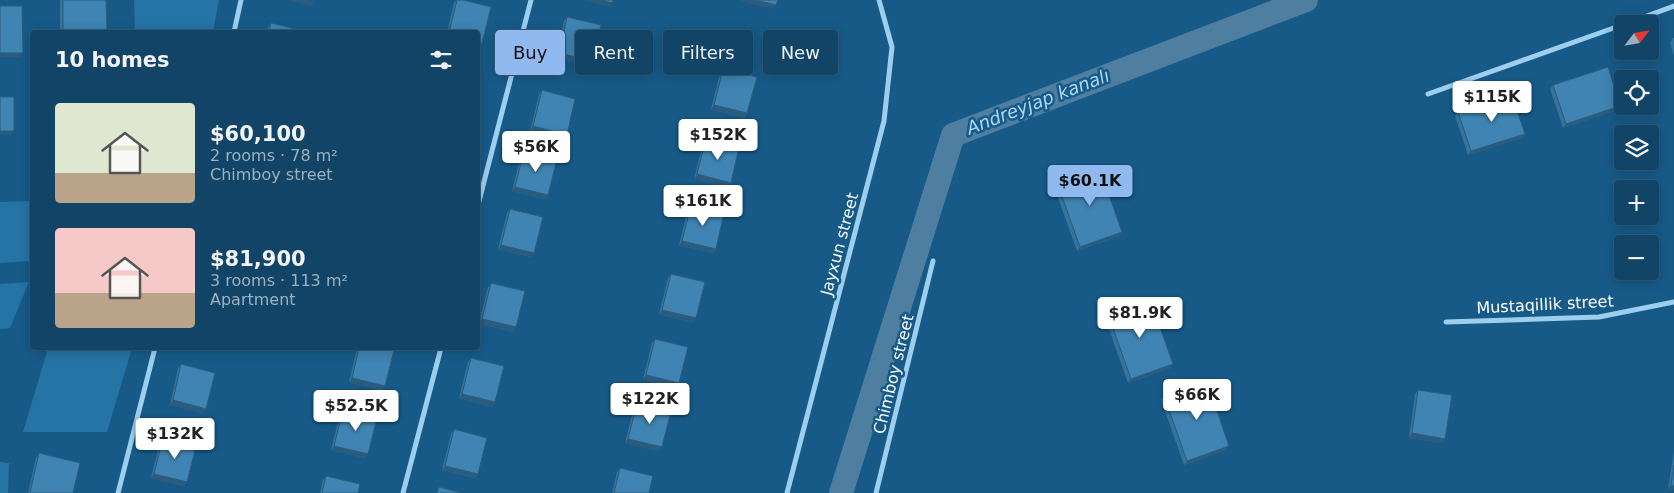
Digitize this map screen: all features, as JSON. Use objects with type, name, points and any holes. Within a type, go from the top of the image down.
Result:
[{"type":"street","points":[[234,30],[241,0]]},
{"type":"street","points":[[480,197],[531,0]]},
{"type":"street","name":"Jayxun street","points":[[787,493],[884,121],[892,47],[879,0]]},
{"type":"street","points":[[1649,15],[1674,6]]},
{"type":"street","points":[[1428,94],[1614,28]]},
{"type":"street","name":"Chimboy street","points":[[876,493],[934,261]]},
{"type":"street","name":"Mustaqillik street","points":[[1446,322],[1599,317],[1674,302]]},
{"type":"street","points":[[118,493],[154,350]]},
{"type":"street","points":[[403,493],[440,350]]},
{"type":"shaded area","points":[[134,0],[219,0],[213,30],[135,30]]},
{"type":"shaded area","points":[[30,201],[30,261],[0,263],[0,202]]},
{"type":"shaded area","points":[[29,282],[10,328],[0,329],[0,284]]},
{"type":"shaded area","points":[[47,350],[131,350],[107,432],[23,432]]},
{"type":"shaded area","points":[[0,462],[9,463],[8,493],[0,493]]},
{"type":"building","points":[[63,0],[106,0],[107,30],[63,30]]},
{"type":"building","points":[[457,0],[491,7],[482,43],[480,42],[480,30],[450,30]]},
{"type":"building","points":[[602,0],[613,0],[612,3]]},
{"type":"building","points":[[755,0],[778,0],[776,5]]},
{"type":"building","points":[[0,6],[22,6],[23,53],[0,53]]},
{"type":"building","points":[[567,17],[601,25],[600,30],[575,30],[575,57],[565,54],[564,30]]},
{"type":"building","points":[[271,23],[300,30],[269,30]]},
{"type":"building","points":[[1608,67],[1614,86],[1614,108],[1566,124],[1553,85]]},
{"type":"building","points":[[722,75],[748,75],[757,77],[747,113],[714,105]]},
{"type":"building","points":[[542,90],[575,99],[567,135],[533,126]]},
{"type":"building","points":[[1512,95],[1525,134],[1471,151],[1458,112]]},
{"type":"building","points":[[0,97],[14,97],[14,131],[0,131]]},
{"type":"building","points":[[706,139],[739,147],[731,183],[697,174]]},
{"type":"building","points":[[524,151],[557,159],[548,195],[515,187]]},
{"type":"building","points":[[1099,167],[1122,232],[1080,247],[1057,182]]},
{"type":"building","points":[[691,205],[724,213],[716,249],[682,241]]},
{"type":"building","points":[[510,209],[543,217],[534,253],[501,245]]},
{"type":"building","points":[[671,274],[705,282],[696,318],[662,310]]},
{"type":"building","points":[[491,283],[525,291],[516,327],[482,319]]},
{"type":"building","points":[[1150,299],[1173,364],[1131,379],[1108,314]]},
{"type":"building","points":[[655,339],[688,347],[679,383],[646,375]]},
{"type":"building","points":[[359,350],[394,350],[385,386],[352,378]]},
{"type":"building","points":[[471,358],[504,366],[495,402],[462,394]]},
{"type":"building","points":[[181,364],[215,373],[206,409],[173,400]]},
{"type":"building","points":[[1207,381],[1229,446],[1187,461],[1164,396]]},
{"type":"building","points":[[1418,390],[1452,395],[1445,439],[1412,433]]},
{"type":"building","points":[[637,403],[671,411],[662,447],[628,439]]},
{"type":"building","points":[[343,410],[377,418],[368,454],[334,446]]},
{"type":"building","points":[[454,429],[487,438],[478,474],[445,466]]},
{"type":"building","points":[[163,438],[196,446],[187,482],[154,474]]},
{"type":"building","points":[[39,453],[80,463],[73,493],[30,493]]},
{"type":"building","points":[[1674,465],[1674,486],[1671,485]]},
{"type":"building","points":[[620,468],[653,476],[649,493],[614,493]]},
{"type":"building","points":[[326,476],[360,484],[358,493],[322,493]]},
{"type":"building","points":[[439,487],[462,493],[437,493]]},
{"type":"waterway","name":"Andreyjap kanalı","points":[[841,493],[953,135],[1306,0]]}]
